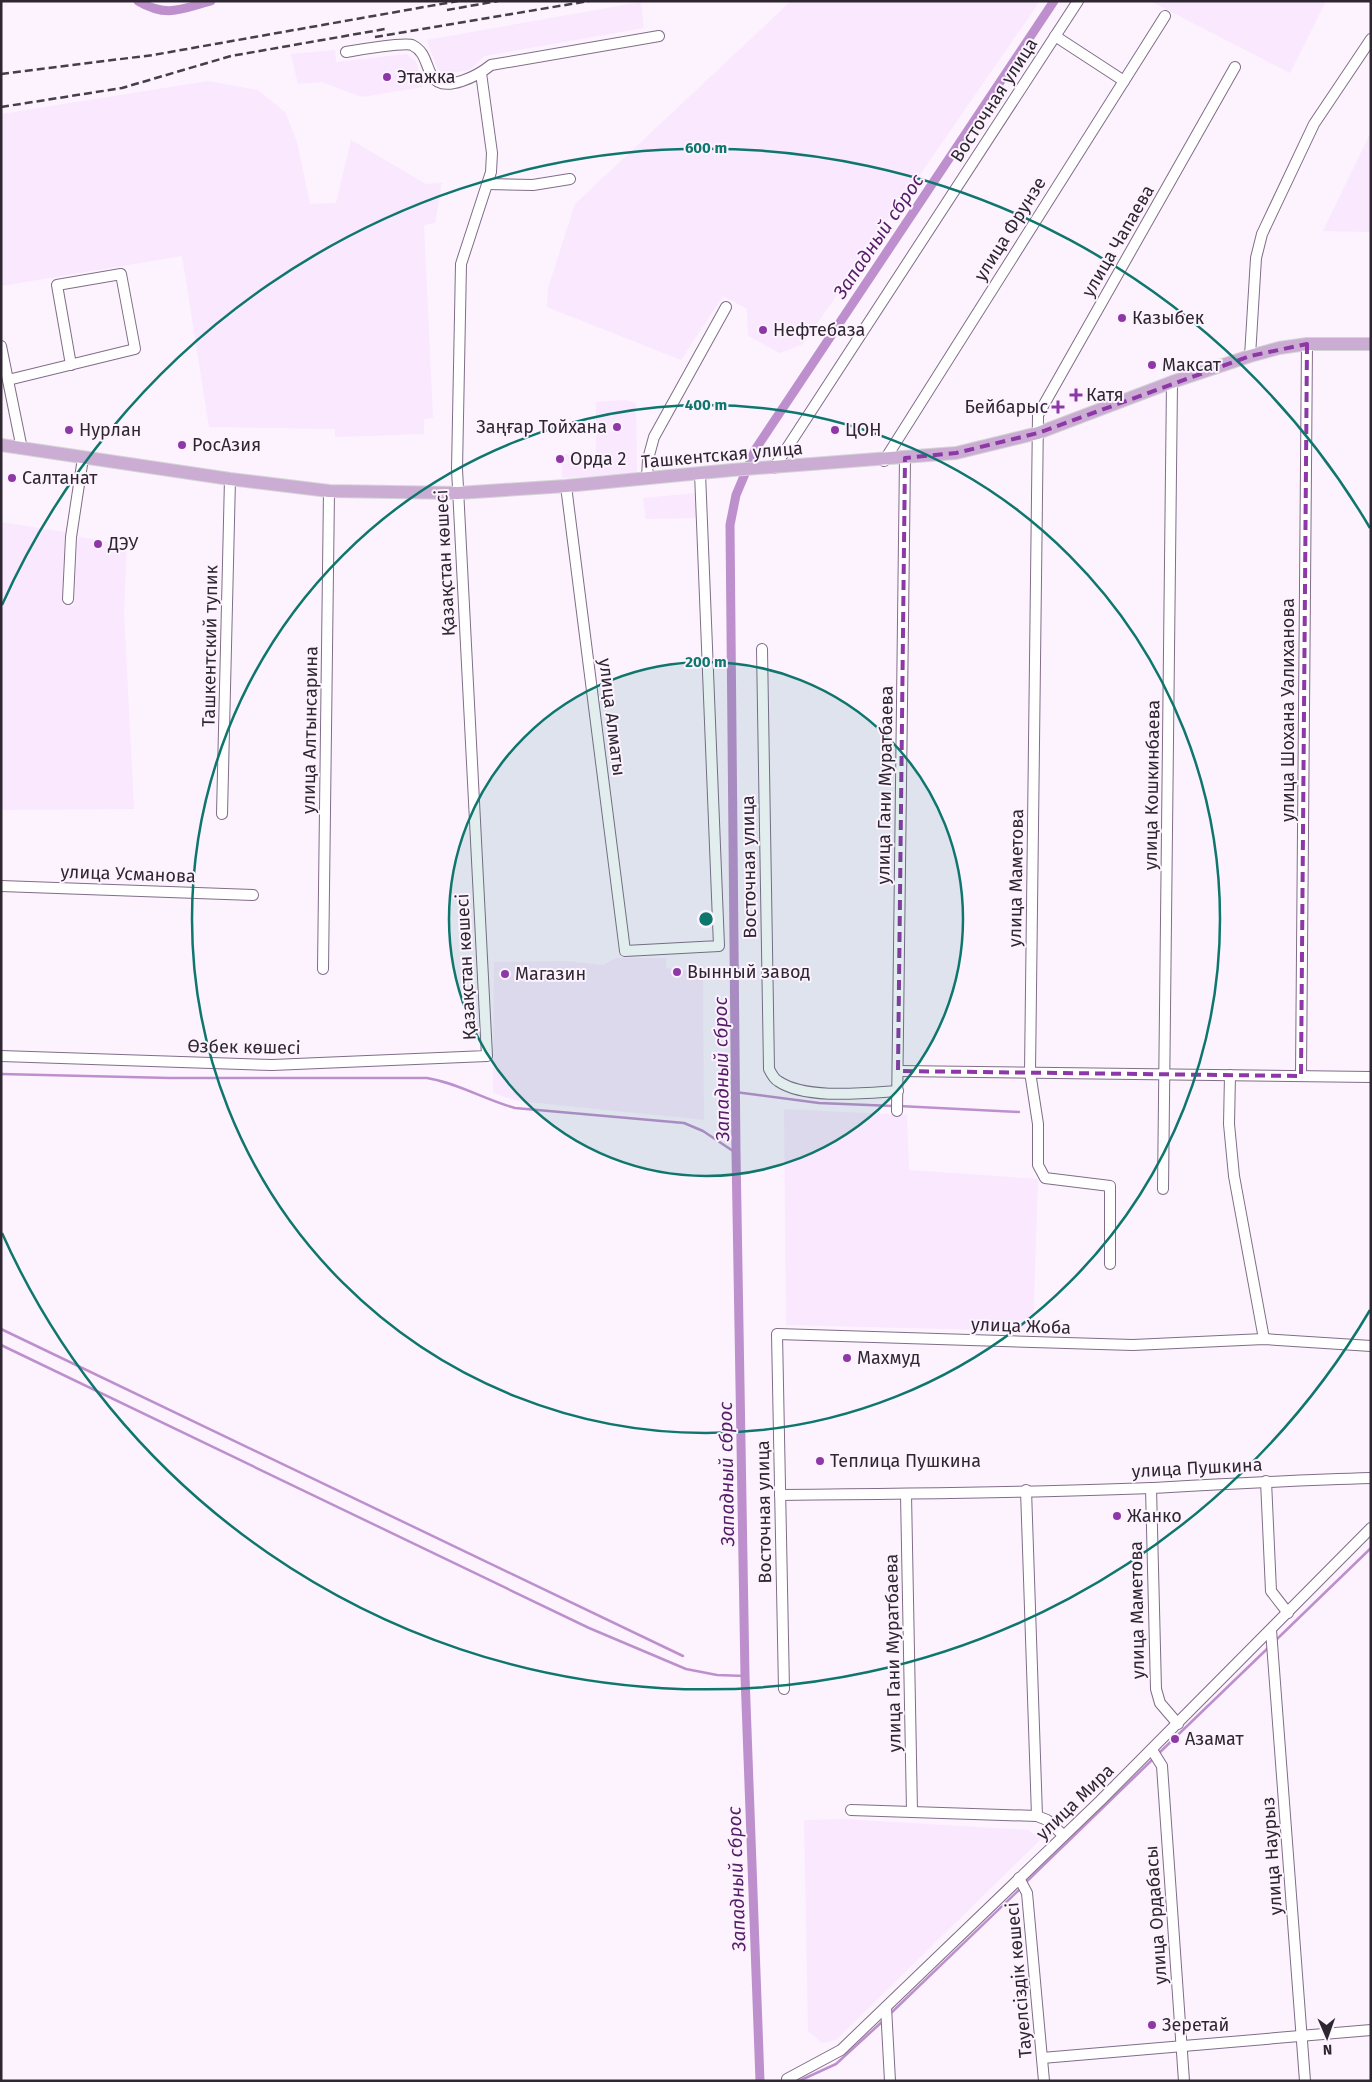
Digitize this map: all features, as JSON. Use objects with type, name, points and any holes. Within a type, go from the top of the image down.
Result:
[{"type":"main road","name":"Ташкентская улица","points":[[1,445],[230,479],[329,491],[458,493],[566,486],[732,470],[884,460],[956,453],[1038,433],[1172,382],[1280,348],[1307,344],[1371,344]]},
{"type":"street","name":"Восточная улица","points":[[768,468],[1078,1]]},
{"type":"street","name":"улица Фрунзе","points":[[884,460],[1165,16]]},
{"type":"street","points":[[346,52],[410,44],[422,51],[433,78],[444,84],[469,80],[491,65],[659,36]]},
{"type":"street","points":[[1054,36],[1124,81]]},
{"type":"street","points":[[1250,356],[1256,258],[1262,234],[1314,124],[1371,39]]},
{"type":"street","name":"улица Чапаева","points":[[1038,433],[1038,415],[1235,67]]},
{"type":"street","name":"Қазақстан көшесі","points":[[481,73],[492,154],[491,172],[462,264],[458,493],[487,1056]]},
{"type":"street","points":[[487,184],[533,185],[570,179]]},
{"type":"street","points":[[8,380],[135,349],[121,274],[57,285],[71,364]]},
{"type":"street","points":[[647,478],[648,459],[654,437],[726,307]]},
{"type":"street","name":"улица Шохана Уалиханова","points":[[1301,1076],[1307,344]]},
{"type":"street","points":[[1,346],[22,449]]},
{"type":"street","name":"улица Кошкинбаева","points":[[1163,1189],[1166,1074],[1172,382]]},
{"type":"street","name":"улица Маметова","points":[[1038,433],[1030,1072],[1038,1124],[1038,1165],[1045,1178],[1110,1186],[1110,1264]]},
{"type":"street","points":[[68,599],[70,537],[83,458]]},
{"type":"street","name":"улица Гани Муратбаева","points":[[897,1111],[905,458]]},
{"type":"street","name":"Восточная улица","points":[[625,951],[719,946],[700,473]]},
{"type":"street","name":"Ташкентский тупик","points":[[222,814],[230,479]]},
{"type":"street","name":"улица Алматы","points":[[566,486],[625,951]]},
{"type":"street","name":"улица Алтынсарина","points":[[323,969],[329,491]]},
{"type":"street","name":"Восточная улица","points":[[762,648],[769,1069],[777,1081],[794,1088],[826,1094],[898,1091]]},
{"type":"street","name":"улица Усманова","points":[[1,886],[253,895]]},
{"type":"street","name":"Өзбек көшесі","points":[[1,1056],[272,1065],[487,1056]]},
{"type":"street","points":[[898,1070],[1371,1077]]},
{"type":"street","points":[[1230,1075],[1229,1124],[1234,1176],[1264,1340]]},
{"type":"street","name":"Восточная улица","points":[[777,1334],[784,1689]]},
{"type":"street","name":"улица Жоба","points":[[777,1334],[1133,1345],[1264,1340],[1371,1346]]},
{"type":"street","name":"улица Пушкина","points":[[780,1495],[1151,1488],[1266,1481],[1371,1478]]},
{"type":"street","points":[[1266,1481],[1271,1591],[1288,1613]]},
{"type":"street","name":"улица Маметова","points":[[1151,1488],[1156,1689],[1160,1703],[1178,1724]]},
{"type":"street","points":[[1026,1490],[1037,1816]]},
{"type":"street","name":"улица Гани Муратбаева","points":[[906,1494],[912,1811]]},
{"type":"street","name":"улица Мира","points":[[787,2079],[842,2050],[1152,1750],[1371,1528]]},
{"type":"street","name":"улица Наурыз","points":[[1272,1630],[1305,2081]]},
{"type":"street","name":"улица Ордабасы","points":[[1152,1750],[1162,1766],[1184,2081]]},
{"type":"street","points":[[851,1810],[1037,1816],[1047,1820],[1063,1835]]},
{"type":"street","name":"Тауелсіздік көшесі","points":[[1019,1878],[1027,1893],[1044,2081]]},
{"type":"street","points":[[886,2007],[890,2081]]},
{"type":"street","points":[[1042,2058],[1371,2030]]},
{"type":"highlighted area","points":[[1307,344],[1301,1076],[898,1071],[905,458],[956,453],[1038,433],[1250,356]]},
{"type":"shaded area","name":"Нефтебаза","points":[[791,1],[1040,1],[803,344],[780,353],[748,336],[747,309],[723,296],[681,360],[547,307],[548,288],[575,204]]},
{"type":"shaded area","points":[[1150,1],[1326,1],[1290,73]]},
{"type":"shaded area","points":[[641,2],[644,28],[484,56],[470,70],[448,73],[438,70],[427,40]]},
{"type":"shaded area","points":[[335,50],[336,62],[407,54],[416,62],[423,87],[362,97],[322,82],[298,84],[291,54]]},
{"type":"shaded area","points":[[208,81],[258,90],[285,112],[297,142],[310,204],[336,203],[351,140],[426,184],[442,183],[435,223],[424,225],[433,418],[424,419],[424,434],[335,437],[335,429],[209,427],[182,256],[1,286],[1,114]]},
{"type":"shaded area","points":[[1371,132],[1371,232],[1323,231]]},
{"type":"shaded area","points":[[625,400],[636,403],[637,474],[562,478],[561,454],[596,455],[596,402]]},
{"type":"shaded area","points":[[697,493],[699,518],[646,519],[643,498]]},
{"type":"shaded area","points":[[1,522],[65,532],[62,605],[74,606],[78,537],[127,544],[124,611],[134,809],[1,810]]},
{"type":"shaded area","points":[[616,958],[667,958],[666,968],[703,972],[704,1120],[518,1101],[493,1093],[494,962],[567,961],[603,965]]},
{"type":"shaded area","points":[[784,1109],[907,1115],[909,1170],[1038,1179],[1033,1331],[786,1325]]},
{"type":"shaded area","points":[[845,1819],[1028,1830],[1041,1839],[836,2040],[822,2043],[808,2031],[804,1820]]},
{"type":"waterway","points":[[138,1],[166,11],[182,9],[211,1]]},
{"type":"waterway","name":"Западный сброс","points":[[760,2081],[745,1676],[736,1153],[730,525],[736,495],[755,450],[1054,1]]},
{"type":"waterway","points":[[1,1074],[170,1078],[427,1078],[450,1084],[515,1108],[684,1123],[703,1131],[736,1153]]},
{"type":"waterway","points":[[735,1092],[819,1103],[893,1106]]},
{"type":"waterway","points":[[899,1106],[1019,1112]]},
{"type":"waterway","points":[[1,1329],[683,1656]]},
{"type":"waterway","points":[[1,1345],[589,1628],[686,1669],[717,1675],[745,1676]]},
{"type":"waterway","points":[[1276,1640],[1371,1548]]},
{"type":"waterway","points":[[1157,1755],[1268,1648]]},
{"type":"waterway","points":[[1024,1884],[1153,1759]]},
{"type":"waterway","points":[[890,2014],[1021,1888]]},
{"type":"waterway","points":[[799,2081],[836,2064],[884,2020]]},
{"type":"railway","points":[[1,74],[153,55],[458,1]]},
{"type":"railway","points":[[447,10],[498,1]]},
{"type":"railway","points":[[375,37],[589,1]]},
{"type":"railway","points":[[1,107],[122,88],[231,56],[385,29]]},
{"type":"place","name":"Этажка","points":[[387,77]]},
{"type":"place","name":"Казыбек","points":[[1122,318]]},
{"type":"place","name":"Нефтебаза","points":[[763,330]]},
{"type":"place","name":"Максат","points":[[1152,365]]},
{"type":"place","name":"Катя","points":[[1076,395]]},
{"type":"place","name":"Бейбарыс","points":[[1058,407]]},
{"type":"place","name":"Заңғар Тойхана","points":[[617,427]]},
{"type":"place","name":"Нурлан","points":[[69,430]]},
{"type":"place","name":"ЦОН","points":[[835,430]]},
{"type":"place","name":"РосАзия","points":[[182,445]]},
{"type":"place","name":"Орда 2","points":[[560,459]]},
{"type":"place","name":"Салтанат","points":[[12,478]]},
{"type":"place","name":"ДЭУ","points":[[98,544]]},
{"type":"place","name":"Вынный завод","points":[[677,972]]},
{"type":"place","name":"Магазин","points":[[505,974]]},
{"type":"place","name":"Махмуд","points":[[847,1358]]},
{"type":"place","name":"Теплица Пушкина","points":[[820,1461]]},
{"type":"place","name":"Жанко","points":[[1117,1516]]},
{"type":"place","name":"Азамат","points":[[1175,1739]]},
{"type":"place","name":"Зеретай","points":[[1152,2025]]}]
